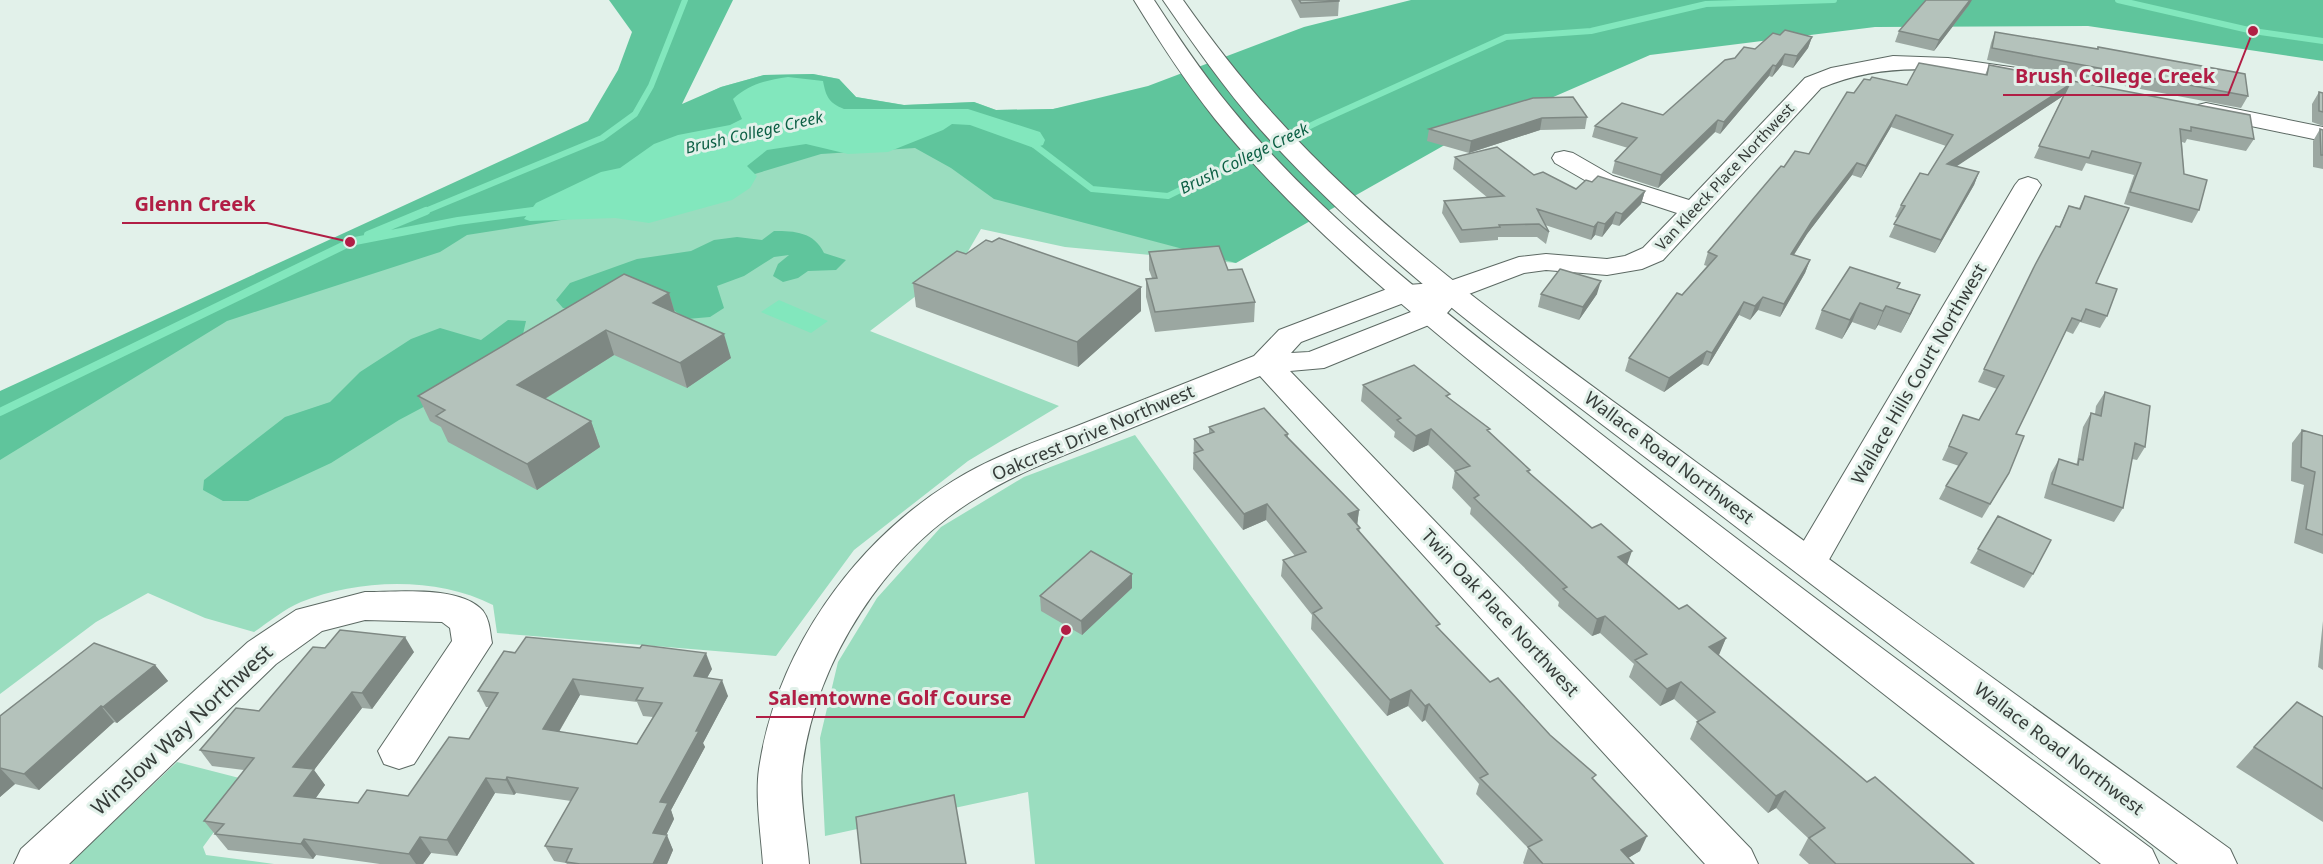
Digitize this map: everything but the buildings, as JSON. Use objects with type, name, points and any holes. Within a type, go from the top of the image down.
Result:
[{"type":"street","name":"Wallace Road Northwest","points":[[1144,0],[1164,35],[1188,69],[1242,134],[1317,211],[1406,292],[1441,303],[1809,563],[2214,864]]},
{"type":"street","name":"Wallace Road Northwest","points":[[1173,0],[1219,64],[1301,156],[1441,303],[1802,608],[2136,864]]},
{"type":"street","name":"Van Kleeck Place Northwest","points":[[1441,303],[1519,265],[1546,262],[1607,267],[1632,263],[1653,254],[1813,83],[1829,75],[1883,63],[1960,65],[2056,82]]},
{"type":"street","points":[[2184,106],[2323,134]]},
{"type":"street","points":[[1564,158],[1604,181],[1693,210]]},
{"type":"street","name":"Wallace Hills Court Northwest","points":[[1809,563],[2028,185]]},
{"type":"street","name":"Oakcrest Drive Northwest","points":[[1265,363],[1290,336],[1406,292]]},
{"type":"street","name":"Oakcrest Drive Northwest","points":[[786,864],[780,771],[792,713],[824,637],[869,571],[928,515],[966,488],[1018,461],[1068,440],[1265,363],[1313,361],[1441,303]]},
{"type":"street","name":"Twin Oak Place Northwest","points":[[1265,363],[1735,864]]},
{"type":"street","name":"Winslow Way Northwest","points":[[38,864],[262,653],[310,620],[365,606],[450,608],[469,621],[471,644],[399,751]]},
{"type":"shaded area","points":[[609,0],[733,0],[682,104],[721,87],[764,75],[813,74],[839,79],[856,97],[904,105],[974,102],[996,110],[1053,109],[1148,86],[1304,27],[1411,0],[2323,0],[2323,61],[2088,26],[1875,27],[1650,55],[1450,142],[1236,263],[994,199],[951,168],[915,148],[821,154],[649,206],[467,235],[440,252],[227,321],[0,460],[0,391],[588,121],[618,70],[632,32]]},
{"type":"shaded area","points":[[813,74],[839,79],[856,97],[904,105],[974,102],[996,110],[1053,109],[1081,104],[1236,263],[1065,247],[981,229],[963,260],[870,331],[1059,406],[968,461],[854,550],[776,656],[497,633],[493,605],[447,589],[422,585],[372,585],[323,594],[295,605],[254,632],[205,618],[148,593],[96,622],[0,694],[0,440],[250,308],[721,87],[764,75]]},
{"type":"shaded area","points":[[774,231],[803,234],[815,241],[824,253],[846,260],[836,270],[808,271],[798,278],[783,282],[773,276],[778,264],[789,255],[774,257],[744,276],[717,286],[724,308],[710,317],[687,319],[661,302],[591,311],[563,308],[556,300],[570,283],[637,259],[691,251],[714,240],[737,237],[762,240]]},
{"type":"shaded area","points":[[508,320],[526,321],[521,343],[446,395],[399,420],[331,463],[248,501],[223,501],[203,490],[204,480],[285,417],[330,402],[360,372],[411,339],[440,328],[481,340]]},
{"type":"shaded area","points":[[1135,435],[1444,864],[1035,864],[1028,792],[825,836],[820,738],[838,662],[877,598],[941,527],[1024,477]]},
{"type":"shaded area","points":[[177,762],[251,781],[203,847],[206,855],[274,864],[69,864]]},
{"type":"water","points":[[788,77],[823,81],[829,99],[844,109],[968,109],[1040,132],[1045,140],[1043,145],[1034,148],[970,125],[952,124],[943,130],[888,152],[848,154],[806,144],[767,150],[747,166],[757,176],[750,188],[732,200],[649,223],[615,218],[530,221],[524,219],[536,203],[601,172],[620,168],[654,144],[678,135],[730,125],[742,119],[733,99],[759,84]]},
{"type":"water","points":[[779,300],[828,321],[811,333],[761,312]]},
{"type":"waterway","points":[[423,212],[602,138],[635,114],[651,86],[685,0]]},
{"type":"waterway","name":"Brush College Creek","points":[[1029,141],[1092,189],[1168,196],[1318,122],[1506,37],[1591,31],[1706,4],[1834,0]]},
{"type":"waterway","name":"Brush College Creek","points":[[2118,0],[2253,31],[2323,41]]},
{"type":"waterway","name":"Brush College Creek","points":[[522,212],[539,210]]},
{"type":"waterway","points":[[368,235],[426,211]]},
{"type":"waterway","name":"Brush College Creek","points":[[352,242],[458,221],[533,211]]},
{"type":"waterway","points":[[0,412],[352,242]]},
{"type":"place","name":"Brush College Creek","points":[[2253,31]]},
{"type":"place","name":"Glenn Creek","points":[[350,242]]},
{"type":"place","name":"Salemtowne Golf Course","points":[[1066,630]]}]
